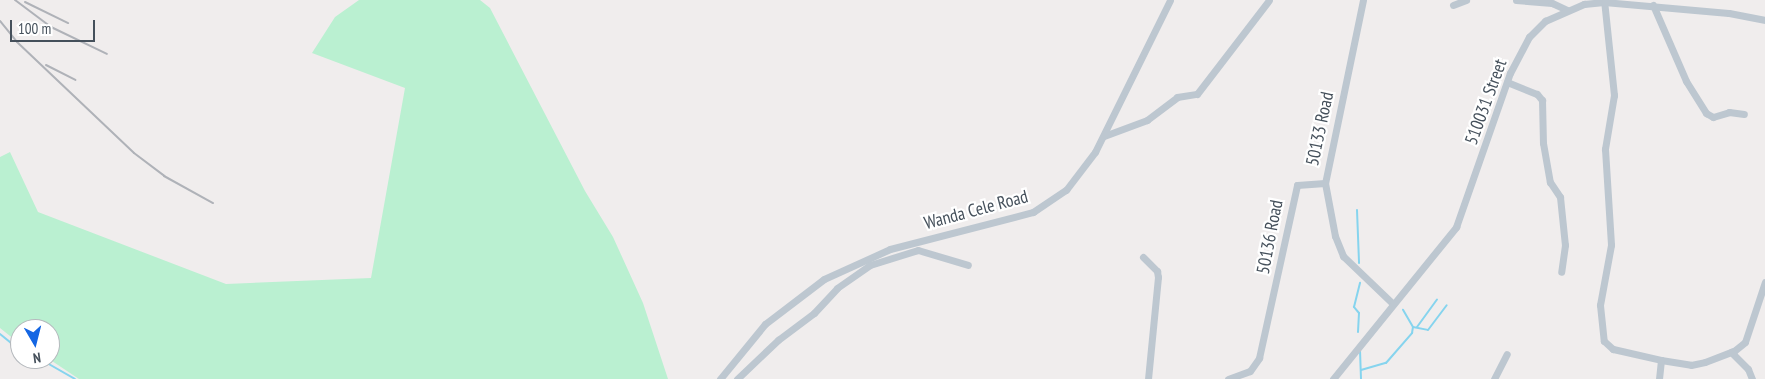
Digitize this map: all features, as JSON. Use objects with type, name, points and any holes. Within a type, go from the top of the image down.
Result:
[{"type":"street","name":"Wanda Cele Road","points":[[720,379],[765,324],[814,285],[890,249],[1016,218],[1044,206],[1076,180],[1104,136],[1170,0]]},
{"type":"street","points":[[1104,136],[1147,120],[1177,97],[1193,96],[1200,91],[1269,0]]},
{"type":"street","name":"50133 Road","points":[[1363,0],[1325,183],[1343,256],[1392,303]]},
{"type":"street","points":[[1453,5],[1466,0]]},
{"type":"street","points":[[1516,0],[1552,3],[1567,10]]},
{"type":"street","points":[[1604,1],[1614,95],[1605,149],[1610,251],[1600,296],[1601,334],[1613,349],[1661,360],[1697,364],[1731,352],[1745,342],[1765,282]]},
{"type":"street","name":"510031 Street","points":[[1333,379],[1392,303],[1456,227],[1507,82],[1530,37],[1545,22],[1567,10],[1604,1],[1624,1],[1765,20]]},
{"type":"street","points":[[1653,5],[1686,81],[1706,113],[1713,117],[1729,112],[1744,114]]},
{"type":"street","points":[[1507,82],[1536,94],[1542,100],[1543,143],[1550,182],[1560,197],[1565,245],[1560,272]]},
{"type":"street","name":"50136 Road","points":[[1228,379],[1246,373],[1257,363],[1297,186],[1325,183]]},
{"type":"street","points":[[737,379],[778,340],[814,313],[837,288],[870,265],[918,250],[968,265]]},
{"type":"street","points":[[1143,257],[1157,270],[1158,277],[1148,379]]},
{"type":"street","points":[[1731,352],[1748,369],[1752,379]]},
{"type":"street","points":[[1494,379],[1507,354]]},
{"type":"street","points":[[1660,379],[1661,360]]},
{"type":"green space","points":[[359,0],[480,0],[490,8],[585,191],[613,237],[643,303],[668,379],[79,379],[60,366],[60,319],[10,319],[10,336],[0,328],[0,157],[10,152],[38,212],[226,284],[371,278],[405,88],[312,53],[335,17]]},
{"type":"waterway","points":[[1357,210],[1359,263]]},
{"type":"waterway","points":[[1358,332],[1359,313],[1354,307],[1360,283]]},
{"type":"waterway","points":[[1417,327],[1437,299]]},
{"type":"waterway","points":[[1413,327],[1428,330],[1447,305]]},
{"type":"waterway","points":[[1361,370],[1386,363],[1412,333],[1413,327],[1403,310]]},
{"type":"waterway","points":[[0,334],[10,342]]},
{"type":"waterway","points":[[1360,350],[1361,379]]},
{"type":"waterway","points":[[58,369],[75,379]]},
{"type":"railway","points":[[15,0],[51,27],[107,54]]},
{"type":"railway","points":[[25,2],[68,23]]},
{"type":"railway","points":[[0,21],[17,42],[134,153],[164,176],[213,203]]},
{"type":"railway","points":[[46,65],[75,80]]}]
